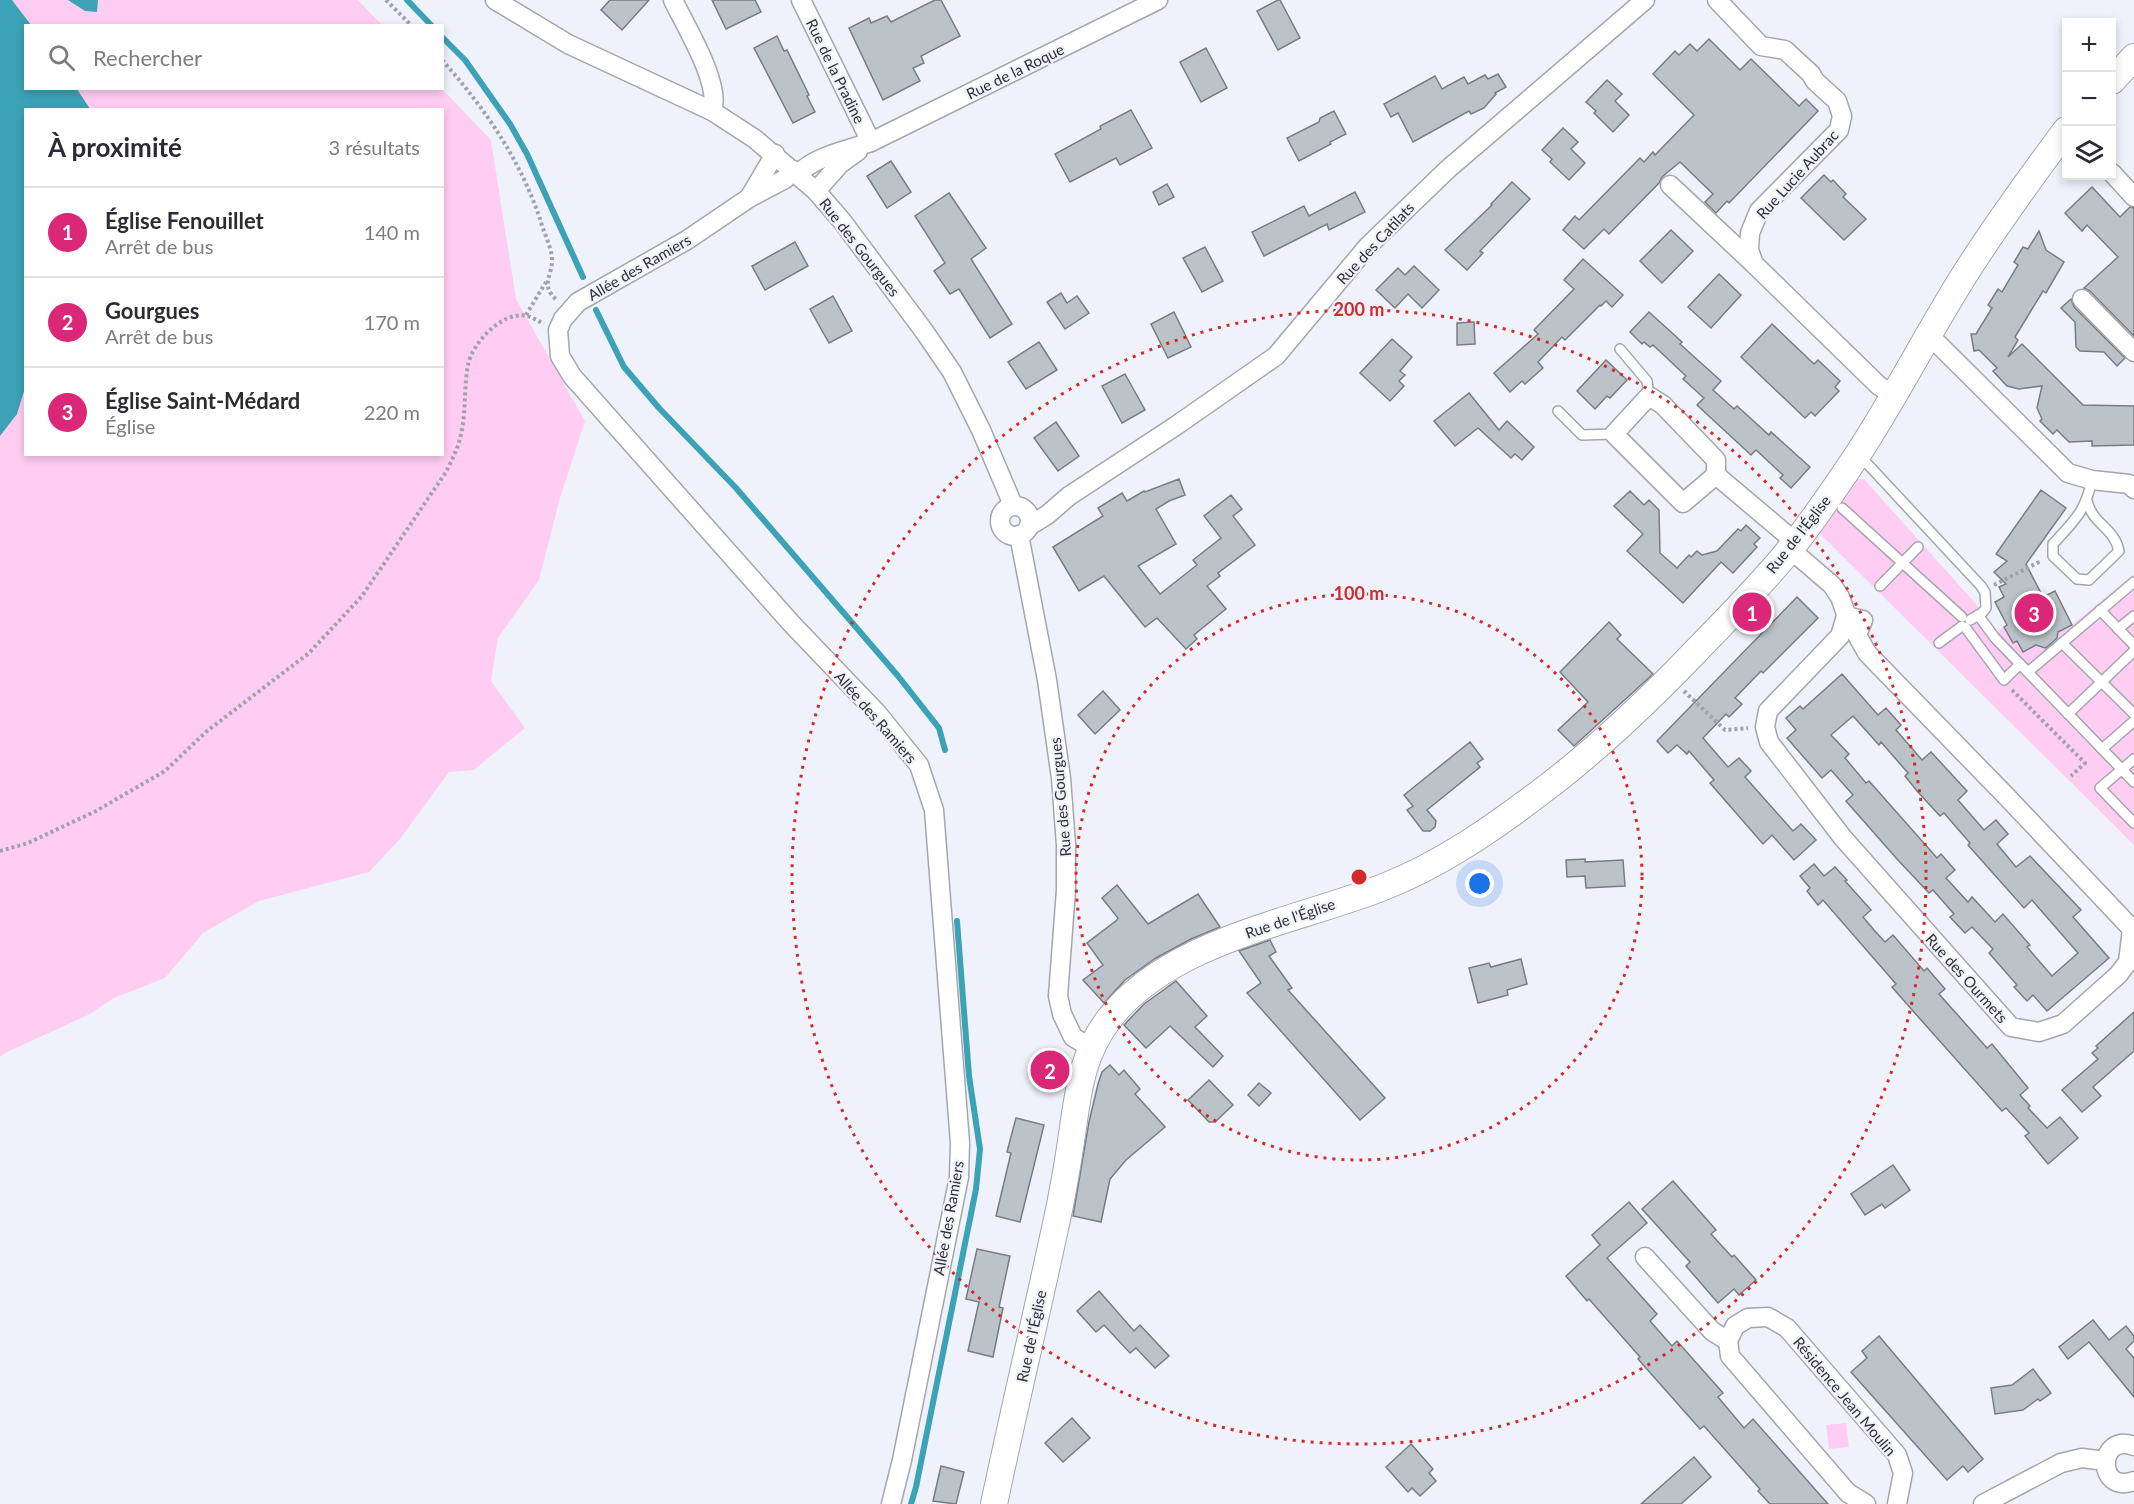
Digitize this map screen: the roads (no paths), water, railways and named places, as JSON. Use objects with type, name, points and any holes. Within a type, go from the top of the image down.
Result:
[{"type":"main road","points":[[2116,77],[2134,57]]},
{"type":"main road","name":"Rue de l'Église","points":[[994,1504],[1062,1195],[1081,1072],[1090,1048],[1110,1018],[1126,1001],[1169,968],[1201,951],[1251,931],[1378,889],[1419,872],[1460,849],[1556,780],[1671,678],[1792,546],[1858,454],[1964,276],[2026,183],[2062,136]]},
{"type":"street","name":"Rue des Gourgues","points":[[495,0],[568,44],[712,111],[775,154],[816,191],[842,221],[952,372],[1021,519],[1061,778],[1066,845],[1066,890],[1058,996],[1062,1014],[1073,1036],[1090,1048]]},
{"type":"street","points":[[673,0],[710,76],[714,104],[712,111]]},
{"type":"street","name":"Rue de la Pradine","points":[[801,0],[871,142]]},
{"type":"street","name":"Rue de la Roque","points":[[795,172],[823,159],[871,142],[1158,0]]},
{"type":"street","name":"Rue des Catilats","points":[[1021,519],[1047,515],[1069,496],[1276,356],[1376,238],[1448,169],[1645,0]]},
{"type":"street","name":"Rue Lucie Aubrac","points":[[1717,0],[1761,46],[1785,50],[1794,58],[1837,101],[1842,116],[1839,129],[1759,211],[1750,233],[1749,250],[1754,264]]},
{"type":"street","name":"Rue de la Roque","points":[[816,191],[840,164],[871,142]]},
{"type":"street","name":"Allée des Ramiers","points":[[749,198],[775,154]]},
{"type":"street","name":"Allée des Ramiers","points":[[795,172],[749,198],[687,240],[578,302],[563,319],[558,330],[560,356],[572,376],[790,622],[878,714],[919,765],[927,783],[934,810],[960,1143],[958,1177],[902,1460],[891,1504]]},
{"type":"street","points":[[2116,177],[2134,197]]},
{"type":"street","points":[[1670,185],[1878,385],[1894,396]]},
{"type":"street","points":[[2082,298],[2134,352]]},
{"type":"street","points":[[1930,336],[2068,473],[2092,480],[2129,484],[2134,489]]},
{"type":"street","points":[[1649,396],[1663,405],[1716,460],[1716,475],[1683,503],[1614,434],[1649,396]]},
{"type":"street","name":"Rue des Ourmets","points":[[1716,475],[1787,535],[1797,555],[1832,585],[1840,597],[1846,616],[1840,636],[1768,711],[1765,727],[1769,742],[1843,837],[2011,1027],[2039,1032],[2063,1024],[2118,975],[2128,962],[2132,929],[1867,653],[1857,635],[1863,620],[1846,616]]},
{"type":"street","points":[[1645,1257],[1712,1331],[1728,1341],[1730,1356],[1848,1493],[1866,1504]]},
{"type":"street","name":"Résidence Jean Moulin","points":[[1728,1341],[1735,1326],[1748,1318],[1768,1317],[1787,1328],[1897,1455],[1903,1473],[1897,1504]]},
{"type":"street","points":[[2134,1446],[2124,1444],[2117,1446],[2107,1455],[2105,1461],[2108,1474],[2113,1479],[2125,1484],[2134,1482]]},
{"type":"street","points":[[1983,1504],[2061,1462],[2082,1458],[2105,1461]]},
{"type":"lane","points":[[1620,349],[1647,381],[1649,396]]},
{"type":"lane","points":[[1558,411],[1582,435],[1614,434]]},
{"type":"lane","points":[[1858,454],[1985,592],[1986,608],[1939,643]]},
{"type":"lane","points":[[2087,501],[2091,514],[2116,539],[2119,551],[2089,580],[2077,579],[2053,556],[2053,544],[2076,519],[2087,501],[2092,480]]},
{"type":"lane","points":[[1842,508],[1967,621],[1995,638],[2134,782]]},
{"type":"lane","points":[[1880,585],[1918,547]]},
{"type":"lane","points":[[2028,672],[2134,582]]},
{"type":"lane","points":[[2100,610],[2134,645]]},
{"type":"lane","points":[[2118,629],[2134,616]]},
{"type":"lane","points":[[1967,621],[2004,680],[2020,664]]},
{"type":"lane","points":[[2062,643],[2134,714]]},
{"type":"lane","points":[[2068,714],[2134,651]]},
{"type":"lane","points":[[2102,749],[2134,721]]},
{"type":"lane","points":[[2134,759],[2100,788],[2134,823]]},
{"type":"water","points":[[0,0],[12,0],[30,24],[24,24],[24,90],[78,90],[89,108],[24,108],[24,391],[17,414],[0,436]]},
{"type":"water","points":[[68,0],[98,0],[97,12],[85,11]]},
{"type":"waterway","points":[[407,0],[430,24]]},
{"type":"waterway","points":[[444,39],[465,60],[510,124],[527,154],[583,277]]},
{"type":"waterway","points":[[596,310],[624,367],[659,408],[736,488],[898,676],[939,728],[945,750]]},
{"type":"waterway","points":[[911,1504],[976,1189],[980,1149],[969,1076],[957,921]]},
{"type":"place","name":"Église Fenouillet","points":[[1752,612]]},
{"type":"place","name":"Église Saint-Médard","points":[[2034,613]]},
{"type":"place","name":"Gourgues","points":[[1050,1070]]}]
